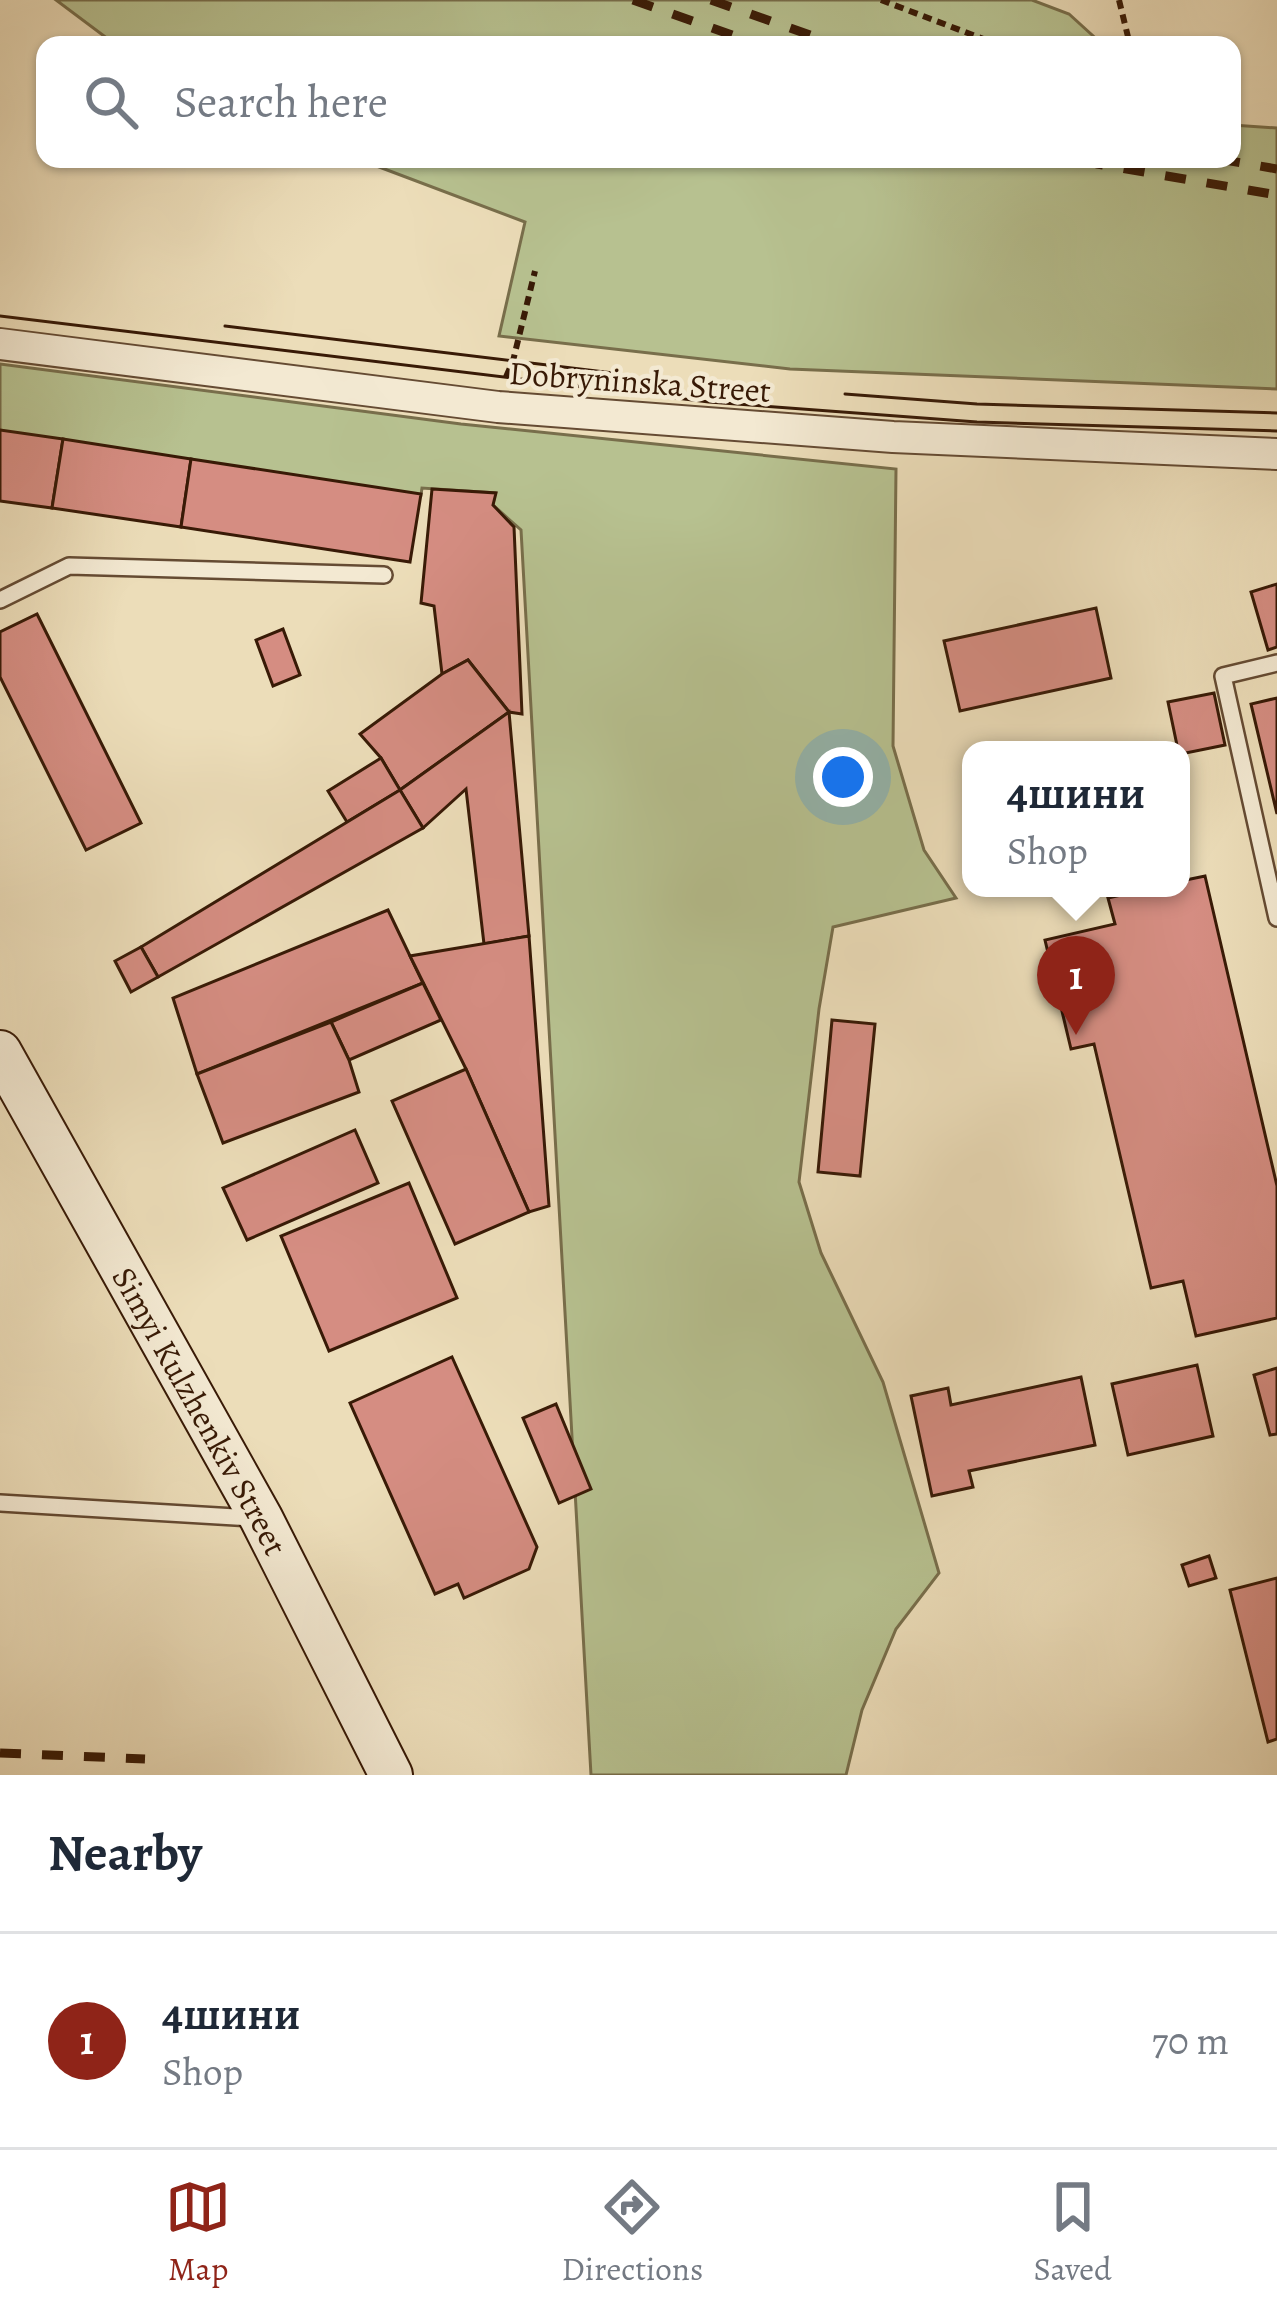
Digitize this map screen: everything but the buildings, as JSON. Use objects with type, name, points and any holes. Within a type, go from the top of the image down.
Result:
[{"type":"main road","name":"Simyi Kulzhenkiv Street","points":[[0,1052],[261,1518],[391,1775]]},
{"type":"street","name":"Dobryninska Street","points":[[0,344],[498,407],[893,436],[1277,454]]},
{"type":"lane","points":[[0,600],[69,566],[384,574]]},
{"type":"lane","points":[[1277,663],[1223,676],[1277,918]]},
{"type":"lane","points":[[0,1504],[261,1518]]},
{"type":"path","points":[[881,0],[976,36]]},
{"type":"path","points":[[1119,0],[1128,36]]},
{"type":"path","points":[[498,407],[535,271]]},
{"type":"green space","points":[[56,0],[1032,0],[1069,14],[1093,36],[104,36]]},
{"type":"green space","points":[[1241,126],[1277,128],[1277,389],[790,369],[499,336],[525,222],[382,168],[1241,168]]},
{"type":"green space","points":[[0,364],[461,424],[896,469],[893,746],[924,850],[956,898],[833,927],[799,1182],[821,1253],[883,1382],[939,1573],[896,1629],[862,1710],[846,1775],[591,1775],[521,530],[493,505],[495,493],[422,488],[421,495],[0,431]]},
{"type":"tram line","points":[[0,316],[709,402],[977,422],[1277,431]]},
{"type":"tram line","points":[[225,326],[613,373]]},
{"type":"tram line","points":[[845,394],[977,404],[1277,413]]},
{"type":"railway","points":[[633,0],[735,36]]},
{"type":"railway","points":[[711,0],[813,36]]},
{"type":"railway","points":[[1241,163],[1277,169]]},
{"type":"railway","points":[[1120,168],[1277,195]]},
{"type":"railway","points":[[0,1753],[145,1759]]},
{"type":"place","name":"4шини","points":[[1076,1035]]}]
